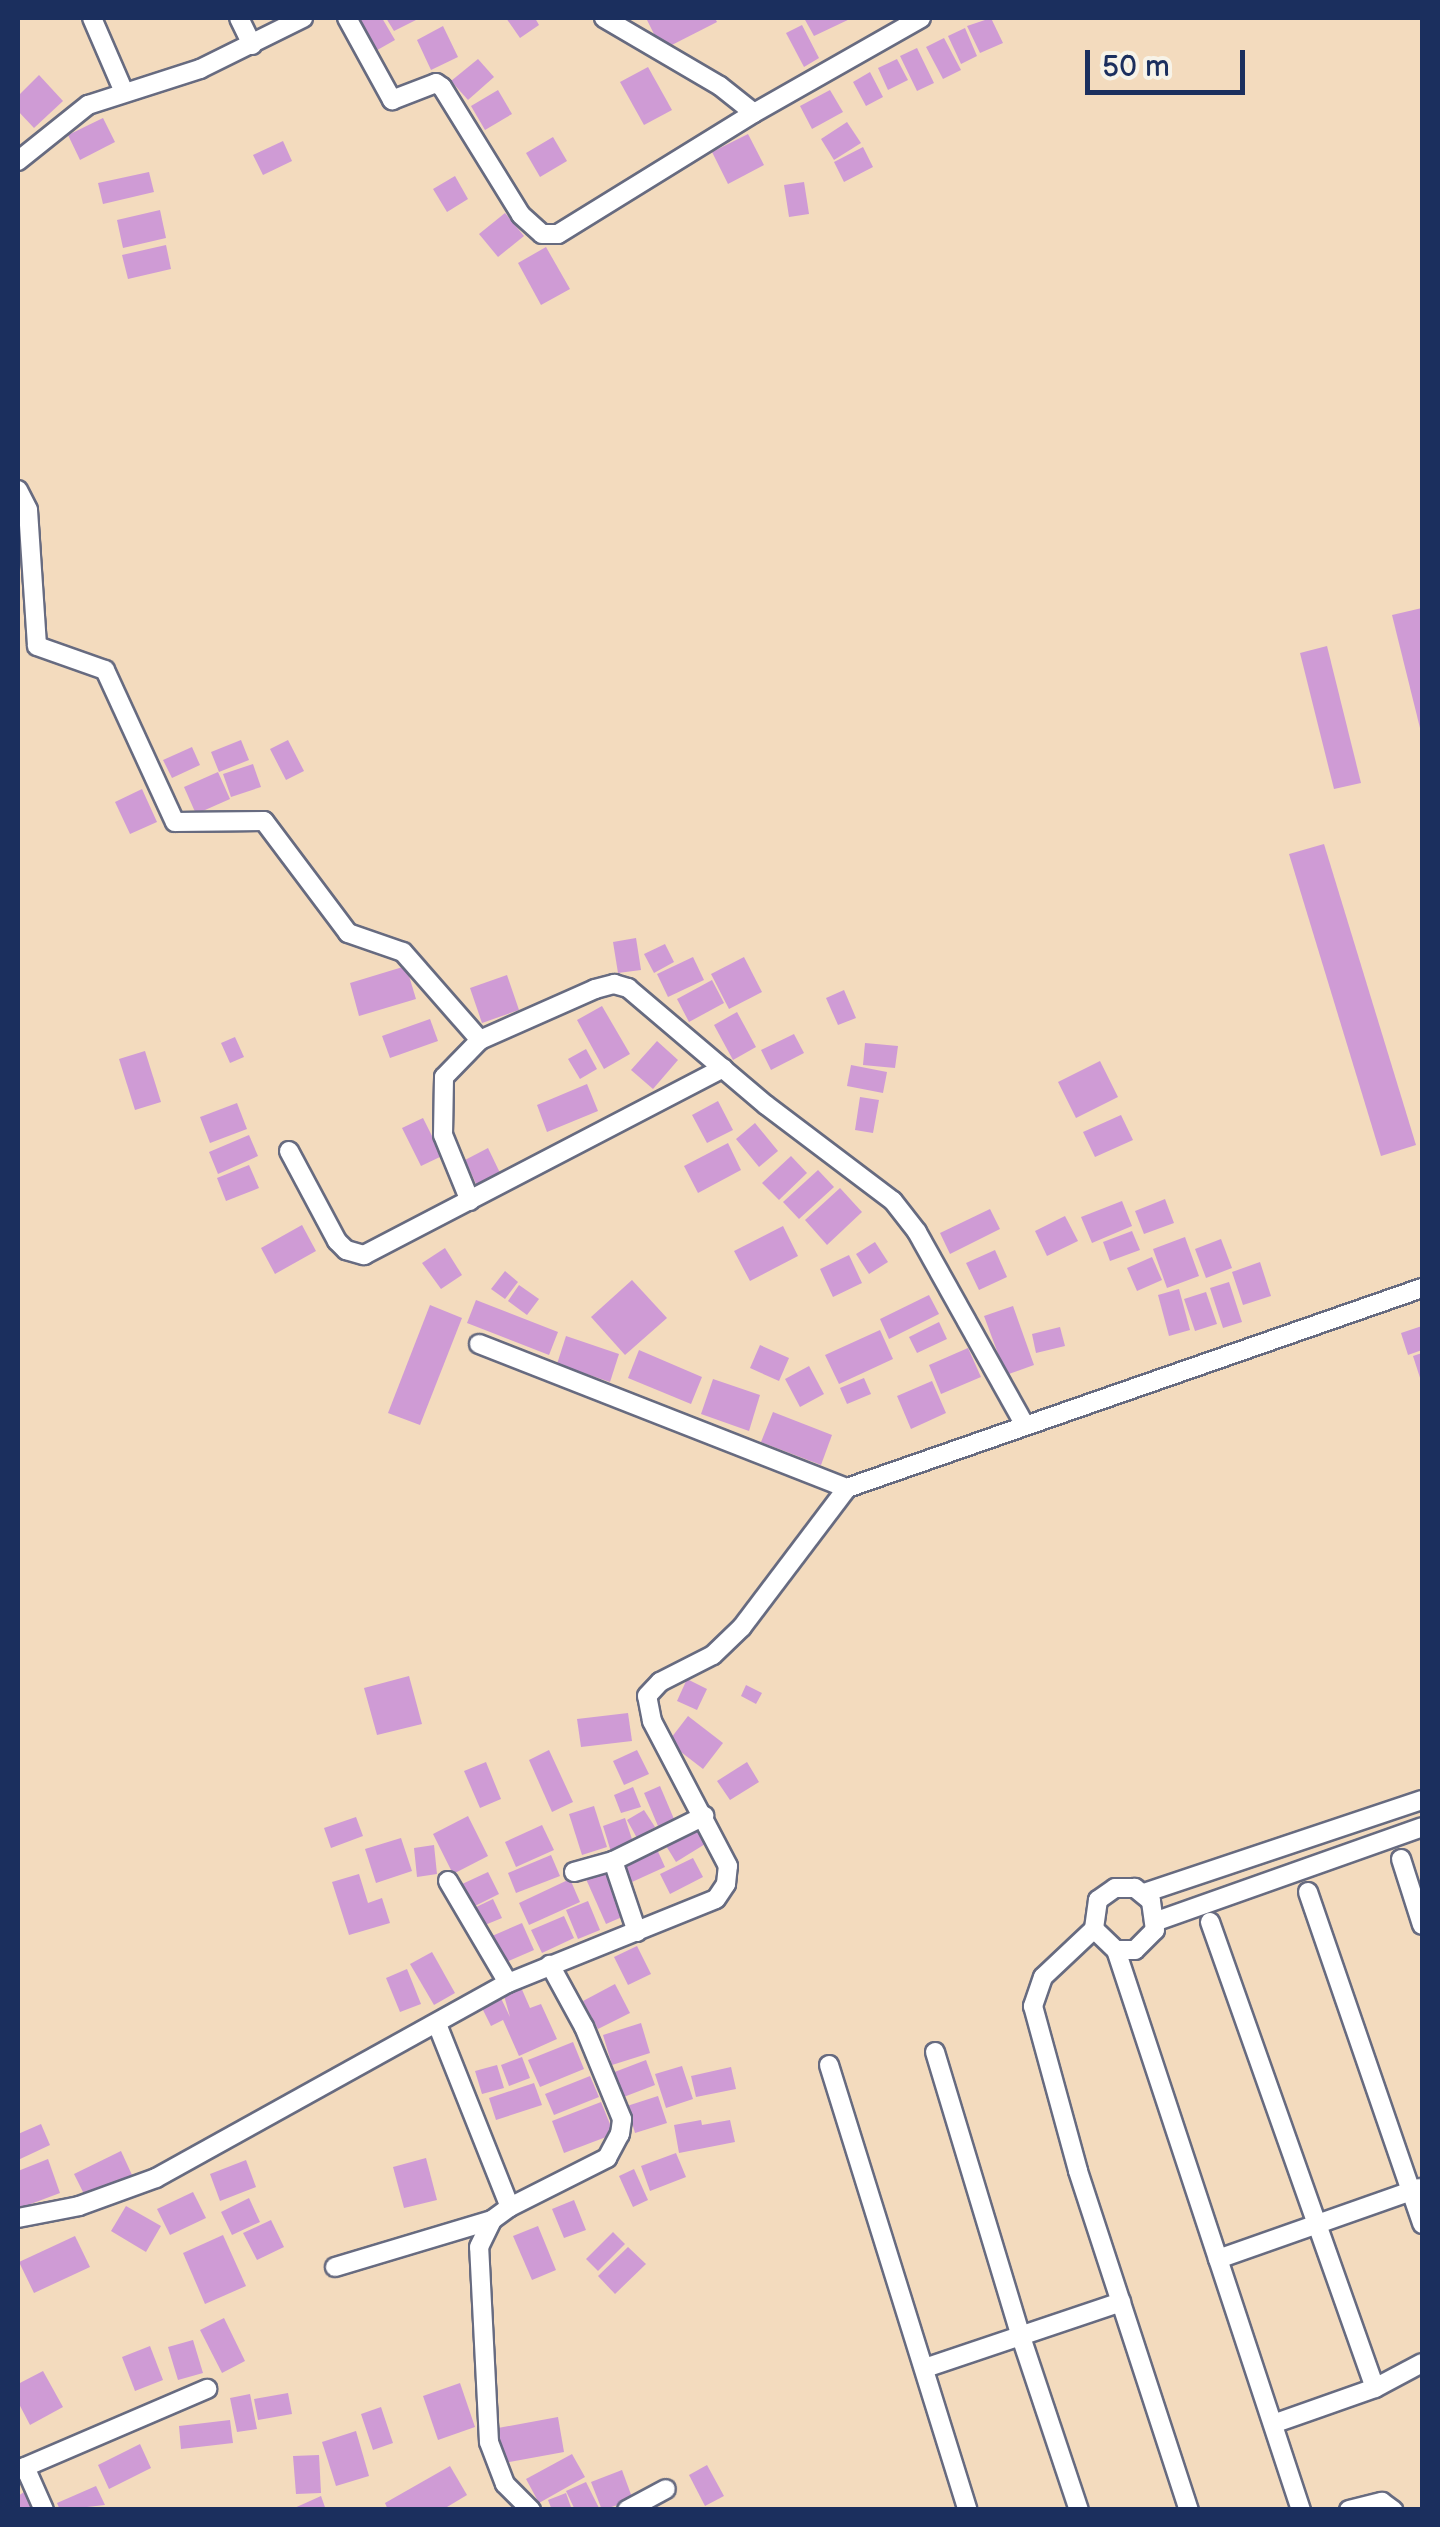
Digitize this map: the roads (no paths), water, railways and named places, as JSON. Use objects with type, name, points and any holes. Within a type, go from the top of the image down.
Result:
[{"type":"street","points":[[92,18],[124,92]]},
{"type":"street","points":[[239,18],[252,45]]},
{"type":"street","points":[[18,161],[88,105],[178,77],[303,18]]},
{"type":"street","points":[[347,18],[392,100],[436,83],[442,87],[522,215],[542,234],[558,234],[921,18]]},
{"type":"street","points":[[604,18],[720,86],[754,114]]},
{"type":"street","points":[[18,490],[28,510],[37,646],[104,670],[174,822],[264,821],[348,933],[403,952],[480,1040]]},
{"type":"street","points":[[470,1201],[444,1134],[440,1098],[444,1076],[480,1040],[614,984],[642,996],[723,1068],[904,1214],[1025,1426]]},
{"type":"street","points":[[289,1151],[336,1241],[356,1255],[377,1252],[723,1068]]},
{"type":"street","points":[[18,2218],[79,2206],[156,2178],[508,1983],[636,1932],[721,1892],[728,1866],[652,1721],[647,1706],[650,1689],[713,1655],[728,1642],[848,1488],[1422,1288]]},
{"type":"street","points":[[479,1344],[848,1488]]},
{"type":"street","points":[[1301,2510],[1116,1950],[1094,1929],[1093,1909],[1106,1892],[1125,1886],[1144,1893],[1422,1800]]},
{"type":"street","points":[[574,1872],[613,1862],[704,1816]]},
{"type":"street","points":[[1116,1950],[1144,1945],[1157,1920],[1422,1827]]},
{"type":"street","points":[[1400,1859],[1422,1925]]},
{"type":"street","points":[[613,1862],[636,1932]]},
{"type":"street","points":[[448,1881],[508,1983]]},
{"type":"street","points":[[1308,1892],[1417,2189],[1422,2224]]},
{"type":"street","points":[[1144,1893],[1157,1920]]},
{"type":"street","points":[[1210,1922],[1375,2388]]},
{"type":"street","points":[[1094,1929],[1043,1977],[1033,2006],[1078,2171],[1190,2510]]},
{"type":"street","points":[[335,2267],[492,2220],[607,2158],[620,2134],[620,2106],[550,1965]]},
{"type":"street","points":[[437,2024],[510,2207]]},
{"type":"street","points":[[935,2052],[1021,2338],[1080,2510]]},
{"type":"street","points":[[828,2066],[968,2510]]},
{"type":"street","points":[[1218,2258],[1417,2189]]},
{"type":"street","points":[[492,2220],[479,2247],[488,2442],[498,2472],[531,2510]]},
{"type":"street","points":[[925,2368],[1121,2302]]},
{"type":"street","points":[[1273,2424],[1375,2388],[1422,2363]]},
{"type":"street","points":[[44,2510],[21,2468],[206,2389]]},
{"type":"street","points":[[627,2510],[666,2489]]},
{"type":"street","points":[[1349,2510],[1382,2502],[1393,2510]]}]
